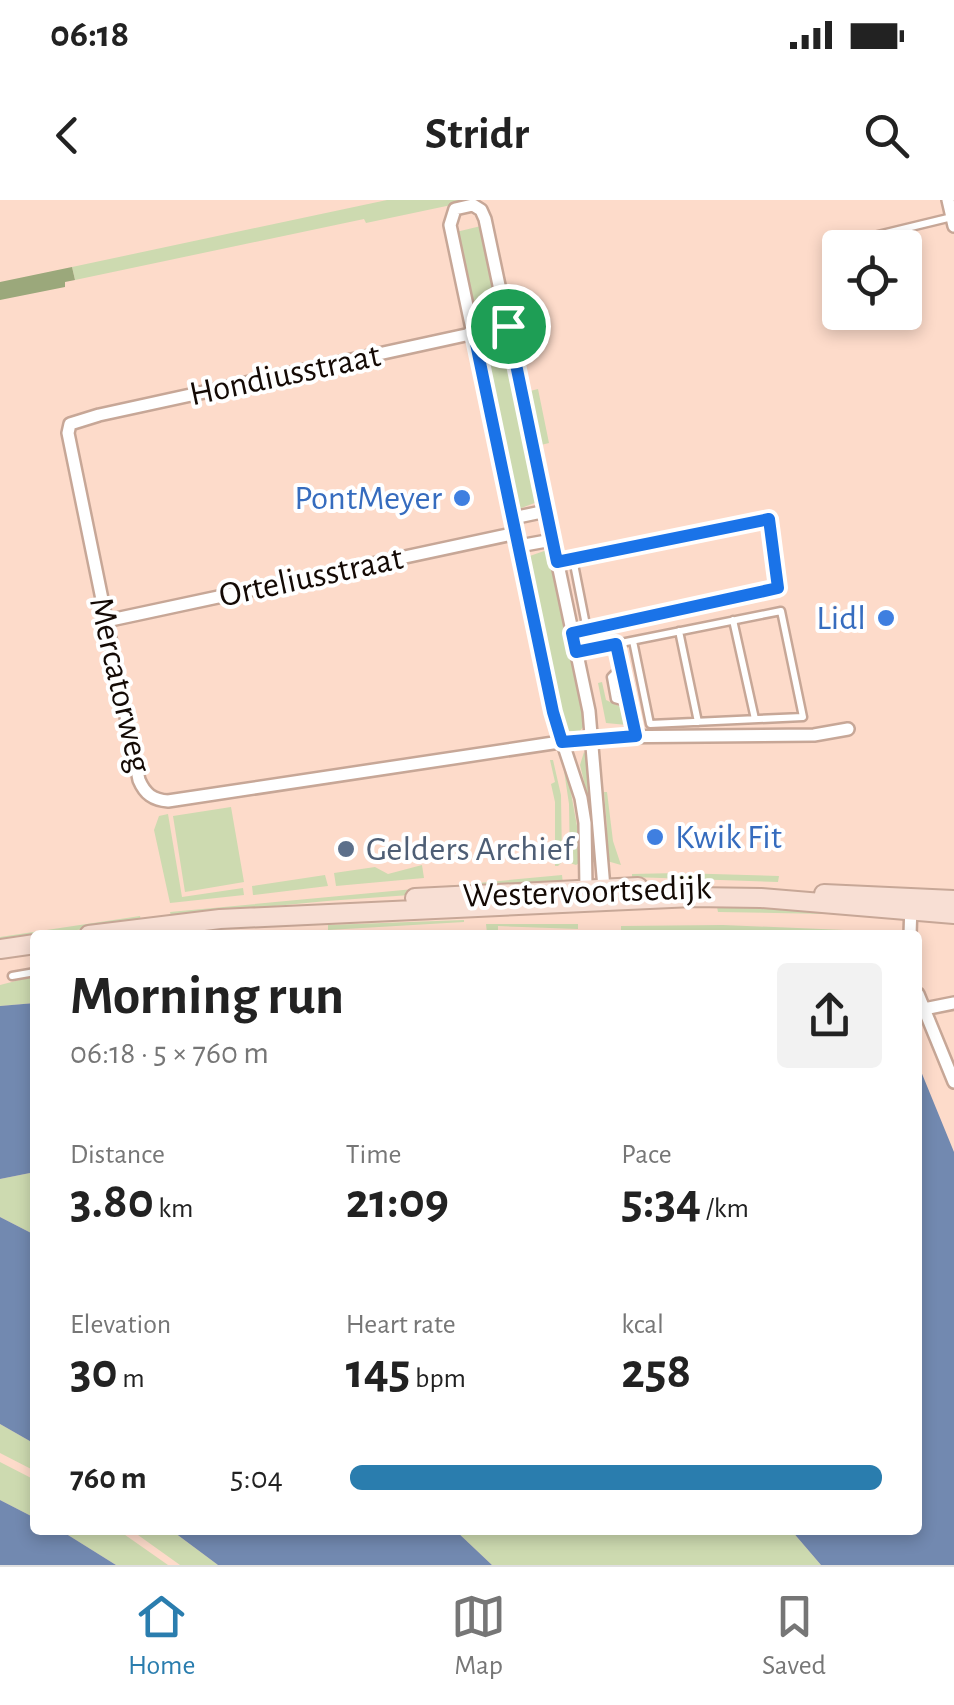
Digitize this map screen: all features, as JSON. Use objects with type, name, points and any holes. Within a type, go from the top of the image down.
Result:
[{"type":"main road","name":"Westervoortsedijk","points":[[157,930],[220,919],[596,892],[761,898],[954,914]]},
{"type":"main road","name":"Westervoortsedijk","points":[[911,910],[954,900]]},
{"type":"main road","points":[[0,949],[30,945]]},
{"type":"street","points":[[948,200],[953,222]]},
{"type":"street","points":[[463,206],[481,210],[485,219],[593,737],[596,892],[580,798],[553,712],[450,225],[454,209],[463,206]]},
{"type":"street","name":"Hondiusstraat","points":[[96,416],[508,326]]},
{"type":"street","name":"Mercatorweg","points":[[96,416],[70,424],[68,434],[140,780],[155,799],[168,802],[562,742]]},
{"type":"street","points":[[514,518],[546,510]]},
{"type":"street","name":"Orteliusstraat","points":[[106,621],[518,540],[552,540]]},
{"type":"street","points":[[562,742],[593,737],[814,735],[848,729]]},
{"type":"street","points":[[910,930],[911,910]]},
{"type":"street","points":[[924,1009],[954,1002]]},
{"type":"street","points":[[922,1004],[954,1082]]},
{"type":"lane","points":[[911,230],[953,222]]},
{"type":"lane","points":[[557,562],[769,519],[778,588],[572,633]]},
{"type":"lane","points":[[573,559],[587,630]]},
{"type":"lane","points":[[576,652],[781,611],[803,717],[650,724],[633,641]]},
{"type":"lane","points":[[733,620],[755,720]]},
{"type":"lane","points":[[679,632],[698,722]]},
{"type":"lane","points":[[616,644],[636,736]]},
{"type":"lane","points":[[12,976],[30,973]]},
{"type":"green space","points":[[387,200],[475,200],[366,223],[364,219],[75,280],[72,267]]},
{"type":"green space","points":[[481,226],[500,312],[475,318],[456,232]]},
{"type":"green space","points":[[72,267],[75,280],[65,282],[65,287],[0,300],[0,282]]},
{"type":"green space","points":[[500,339],[507,343],[540,501],[516,510],[480,345]]},
{"type":"green space","points":[[538,389],[549,443],[541,445],[530,391]]},
{"type":"green space","points":[[551,552],[586,723],[580,731],[565,731],[561,726],[524,558]]},
{"type":"green space","points":[[602,682],[606,700],[623,708],[627,725],[606,723],[598,683]]},
{"type":"green space","points":[[584,752],[588,759],[596,862],[592,862],[588,798],[580,765]]},
{"type":"green space","points":[[562,757],[577,826],[576,865],[570,863],[569,804]]},
{"type":"green space","points":[[550,760],[561,795],[562,862],[558,866],[551,784],[555,782]]},
{"type":"green space","points":[[607,792],[613,841],[621,865],[607,861]]},
{"type":"green space","points":[[231,807],[244,882],[185,892],[173,816]]},
{"type":"green space","points":[[168,814],[182,897],[243,888],[244,895],[170,903],[154,830],[159,816]]},
{"type":"green space","points":[[422,865],[424,878],[336,886],[334,873],[375,867],[388,874]]},
{"type":"green space","points":[[678,873],[779,876],[778,882],[632,877]]},
{"type":"green space","points":[[325,875],[328,886],[253,895],[252,886]]},
{"type":"green space","points":[[562,875],[563,884],[171,916],[170,912]]},
{"type":"green space","points":[[741,901],[880,915],[718,912],[717,907]]},
{"type":"green space","points":[[140,916],[141,920],[77,930],[47,930]]},
{"type":"green space","points":[[464,922],[328,930],[328,925]]},
{"type":"green space","points":[[486,924],[578,924],[578,929],[498,926],[498,930],[487,930]]},
{"type":"green space","points":[[723,925],[844,930],[621,930],[621,926]]},
{"type":"green space","points":[[30,932],[30,937],[0,942],[0,937]]},
{"type":"green space","points":[[30,977],[30,1003],[0,1006],[0,985]]},
{"type":"green space","points":[[30,1173],[30,1232],[0,1217],[0,1179]]},
{"type":"green space","points":[[0,1424],[30,1441],[30,1468],[0,1453]]},
{"type":"green space","points":[[0,1462],[30,1477],[30,1515],[0,1500]]},
{"type":"green space","points":[[68,1535],[125,1535],[168,1565],[116,1565]]},
{"type":"green space","points":[[138,1535],[178,1535],[218,1565],[180,1565]]},
{"type":"green space","points":[[460,1535],[795,1535],[821,1565],[492,1565]]},
{"type":"water","points":[[30,1003],[30,1173],[0,1179],[0,1006]]},
{"type":"water","points":[[922,1074],[954,1152],[954,1565],[821,1565],[795,1535],[922,1535]]},
{"type":"water","points":[[0,1217],[30,1232],[30,1441],[0,1424]]},
{"type":"water","points":[[0,1500],[30,1515],[30,1535],[68,1535],[116,1565],[0,1565]]},
{"type":"water","points":[[178,1535],[460,1535],[492,1565],[218,1565]]},
{"type":"place","name":"PontMeyer","points":[[462,498]]},
{"type":"place","name":"Lidl","points":[[886,618]]},
{"type":"place","name":"Kwik Fit","points":[[655,837]]},
{"type":"place","name":"Gelders Archief","points":[[346,849]]},
{"type":"route","points":[[508,326],[557,562],[769,519],[778,588],[572,633],[576,652],[616,644],[636,736],[562,742],[474,334],[508,326]]}]
